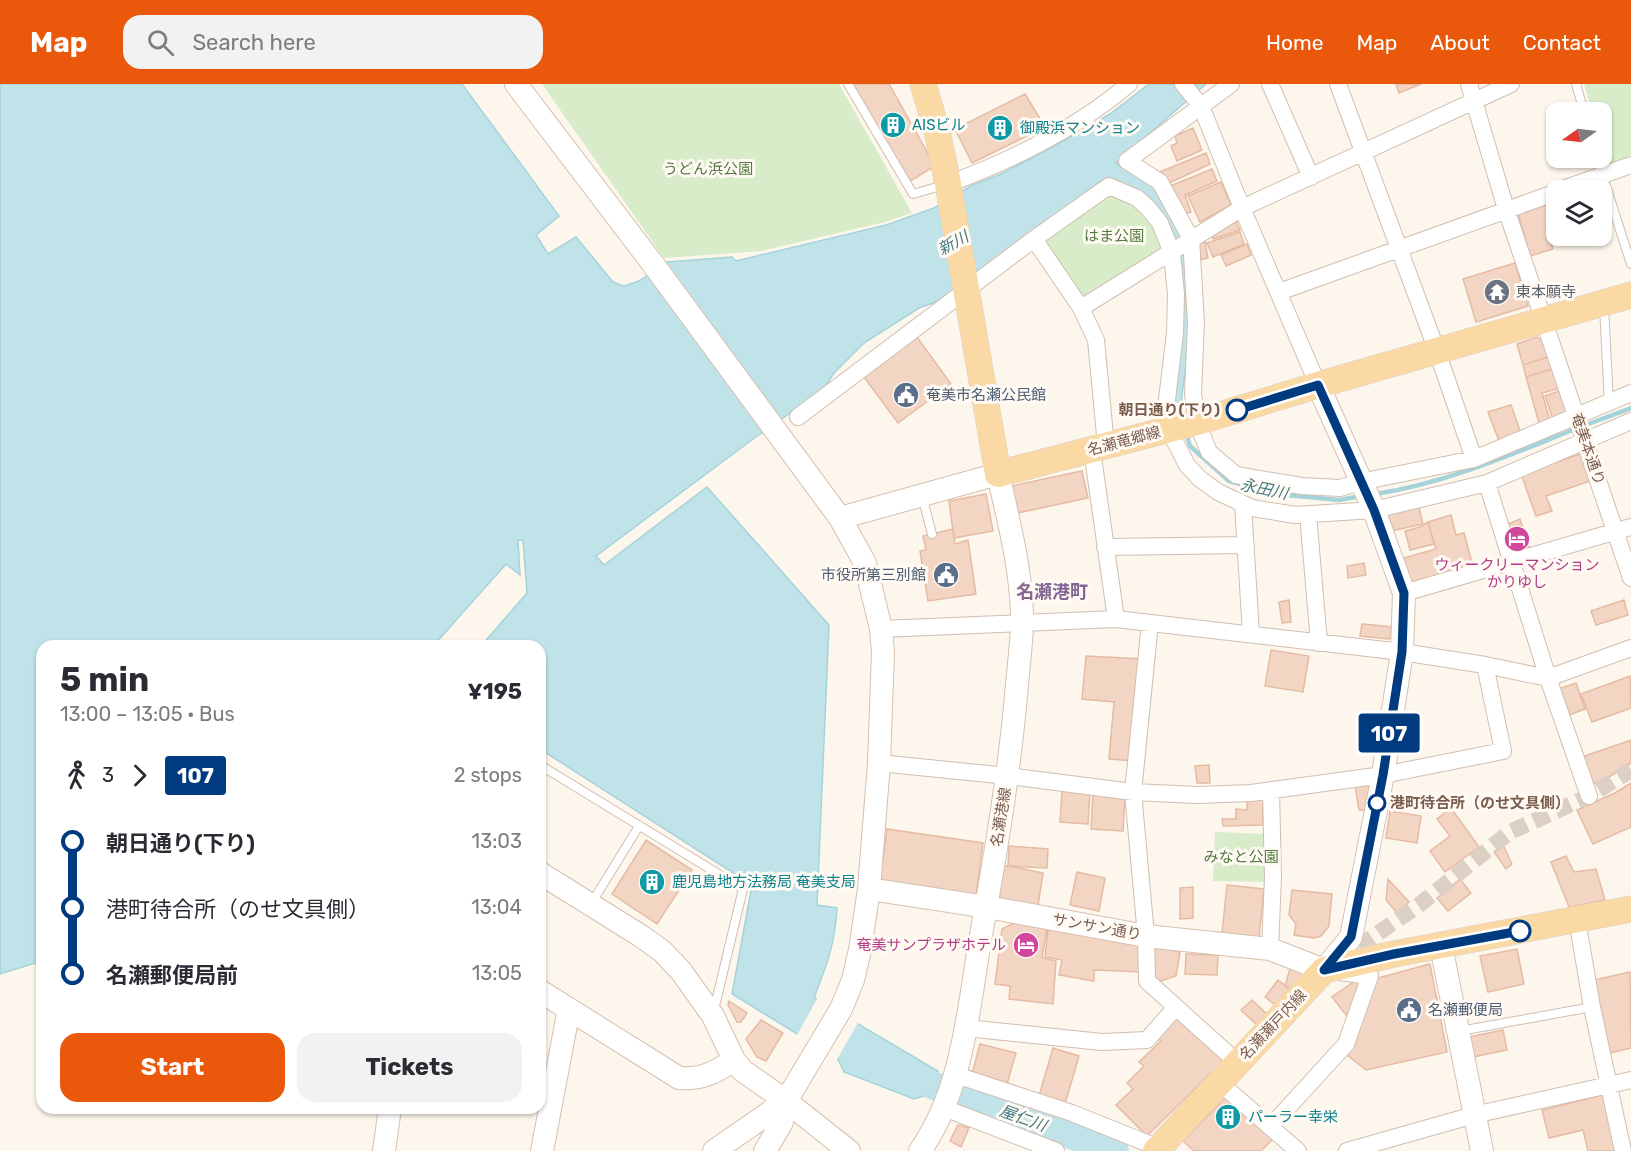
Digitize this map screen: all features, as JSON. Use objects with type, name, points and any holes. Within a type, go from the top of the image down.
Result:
[{"type":"main road","points":[[924,84],[937,131],[948,186],[998,474]]},
{"type":"main road","name":"名瀬竜郷線","points":[[998,474],[1169,430],[1631,295]]},
{"type":"main road","points":[[1324,970],[1394,954],[1631,909]]},
{"type":"main road","name":"名瀬瀬戸内線","points":[[1161,1150],[1324,970]]},
{"type":"street","points":[[516,84],[653,264],[840,518],[865,563],[881,630],[883,678],[879,763],[869,889],[860,950],[853,980],[842,1009],[817,1051],[765,1151]]},
{"type":"street","points":[[948,186],[1017,156],[1102,108],[1129,84]]},
{"type":"street","points":[[1183,84],[1201,106],[1242,208],[1374,510],[1404,593],[1402,652],[1383,775],[1351,937],[1324,970]]},
{"type":"street","points":[[1231,84],[1127,161],[1160,182],[1191,239],[1196,322],[1193,394],[1197,422],[1209,452],[1236,475],[1302,486],[1340,488],[1474,459],[1631,393]]},
{"type":"street","points":[[1270,84],[1311,177]]},
{"type":"street","points":[[1338,84],[1437,351],[1474,459]]},
{"type":"street","name":"奄美本通り","points":[[1469,84],[1506,209],[1586,442],[1624,530],[1631,578]]},
{"type":"street","points":[[1081,308],[1242,208],[1511,84]]},
{"type":"street","points":[[1591,180],[1631,165]]},
{"type":"street","points":[[798,417],[966,288],[1109,186],[1137,198],[1148,208],[1160,224],[1172,253],[1176,303],[1175,333],[1166,408],[1169,430],[1187,465],[1200,479],[1218,492],[1243,504],[1252,508],[1284,513],[1374,510],[1487,483],[1631,422]]},
{"type":"street","points":[[1279,292],[1546,195]]},
{"type":"street","points":[[1035,239],[1081,308],[1096,340],[1105,547],[1116,619]]},
{"type":"street","points":[[840,518],[998,474]]},
{"type":"street","name":"名瀬港線","points":[[920,1151],[945,1105],[955,1077],[966,1028],[1008,776],[1022,624],[1018,567],[998,474]]},
{"type":"street","points":[[1487,483],[1548,678],[1589,796]]},
{"type":"street","points":[[1243,504],[1251,634]]},
{"type":"street","points":[[1308,514],[1319,643]]},
{"type":"street","points":[[1404,593],[1624,530]]},
{"type":"street","points":[[1105,547],[1246,545]]},
{"type":"street","points":[[881,630],[1116,619],[1402,652],[1548,678],[1631,648]]},
{"type":"street","points":[[1150,623],[1133,792],[1146,936],[1147,981],[1238,1063]]},
{"type":"street","points":[[879,763],[1133,792],[1197,795],[1251,793],[1383,775],[1503,751],[1485,665]]},
{"type":"street","points":[[1270,949],[1273,877],[1271,790]]},
{"type":"street","points":[[546,877],[663,951],[681,971],[713,1016],[734,1060],[784,1112],[849,1151]]},
{"type":"street","name":"サンサン通り","points":[[869,889],[987,907],[1146,936],[1270,949],[1324,970]]},
{"type":"street","points":[[1577,920],[1592,1007],[1623,1151]]},
{"type":"street","points":[[1441,946],[1482,1151]]},
{"type":"street","points":[[1270,1127],[1346,1044],[1370,976],[1324,970]]},
{"type":"street","points":[[546,996],[680,1078],[693,1079],[712,1074],[734,1060]]},
{"type":"street","points":[[966,1028],[1055,1039],[1102,1042],[1147,1040],[1175,1008]]},
{"type":"street","points":[[542,1151],[569,1009]]},
{"type":"street","points":[[955,1077],[1072,1113],[1161,1150]]},
{"type":"street","points":[[1347,1151],[1474,1116],[1631,1080]]},
{"type":"street","points":[[1220,1083],[1298,1151]]},
{"type":"street","points":[[945,1105],[1056,1151]]},
{"type":"street","points":[[714,1151],[784,1112]]},
{"type":"street","points":[[384,1151],[389,1114]]},
{"type":"lane","points":[[849,84],[913,194],[948,186]]},
{"type":"lane","points":[[1576,84],[1581,102]]},
{"type":"lane","points":[[1600,168],[1631,264]]},
{"type":"lane","points":[[1604,303],[1609,403]]},
{"type":"lane","points":[[921,495],[932,534]]},
{"type":"lane","points":[[546,769],[743,889],[713,1016]]},
{"type":"lane","points":[[591,904],[639,826]]},
{"type":"lane","points":[[1458,1031],[1592,1007]]},
{"type":"green space","name":"うどん浜公園","points":[[542,84],[839,84],[912,213],[885,222],[761,251],[664,258]]},
{"type":"green space","points":[[1584,84],[1631,84],[1631,155],[1612,163],[1612,102],[1589,102]]},
{"type":"green space","name":"はま公園","points":[[1108,192],[1132,200],[1166,244],[1161,252],[1084,299],[1043,242]]},
{"type":"green space","name":"みなと公園","points":[[1215,832],[1268,834],[1267,882],[1213,881]]},
{"type":"water","name":"新川","points":[[0,84],[462,84],[559,216],[536,235],[548,254],[576,237],[613,282],[624,286],[639,281],[667,262],[732,257],[736,261],[886,225],[934,208],[971,186],[1001,174],[1052,147],[1110,114],[1149,84],[1206,84],[1116,163],[1151,182],[1183,230],[1190,332],[1181,403],[1185,420],[1171,424],[1176,258],[1136,196],[1102,180],[949,297],[919,308],[864,343],[834,373],[823,390],[596,556],[604,565],[707,487],[829,625],[817,905],[837,908],[830,954],[814,998],[938,1071],[927,1095],[914,1099],[844,1072],[838,1059],[732,994],[752,885],[546,753],[546,640],[486,640],[527,593],[523,540],[518,540],[520,575],[506,564],[438,640],[36,640],[36,963],[0,974]]},
{"type":"pier","points":[[818,997],[859,1021],[836,1061],[796,1037]]},
{"type":"building","name":"AISビル","points":[[848,84],[889,84],[935,166],[907,183]]},
{"type":"building","points":[[1396,84],[1421,84],[1399,93]]},
{"type":"building","name":"御殿浜マンション","points":[[1025,94],[1045,127],[972,163],[955,129]]},
{"type":"building","points":[[1193,128],[1202,150],[1177,161],[1171,146],[1177,143],[1175,136]]},
{"type":"building","points":[[1206,153],[1210,164],[1167,184],[1157,173]]},
{"type":"building","points":[[1212,169],[1217,181],[1185,195],[1191,212],[1182,215],[1168,187]]},
{"type":"building","points":[[1221,182],[1231,205],[1200,222],[1188,196]]},
{"type":"building","points":[[1546,205],[1546,246],[1552,246],[1553,249],[1530,256],[1518,213]]},
{"type":"building","points":[[1236,221],[1240,230],[1213,239],[1211,231]]},
{"type":"building","points":[[1240,232],[1244,244],[1213,257],[1207,243]]},
{"type":"building","points":[[1205,242],[1208,258],[1195,261],[1193,245]]},
{"type":"building","points":[[1247,244],[1251,255],[1226,266],[1221,255]]},
{"type":"building","points":[[1515,263],[1528,306],[1476,322],[1463,279]]},
{"type":"building","points":[[914,333],[951,384],[898,423],[861,373]]},
{"type":"building","points":[[1537,337],[1547,344],[1551,356],[1523,365],[1517,344]]},
{"type":"building","points":[[1551,356],[1555,368],[1526,377],[1523,365]]},
{"type":"building","points":[[1555,368],[1561,388],[1542,393],[1550,420],[1539,423],[1526,377]]},
{"type":"building","points":[[1562,390],[1570,413],[1553,419],[1545,396]]},
{"type":"building","points":[[1511,405],[1521,433],[1499,441],[1488,412]]},
{"type":"building","points":[[1583,453],[1593,480],[1546,496],[1552,511],[1536,516],[1521,474]]},
{"type":"building","points":[[1082,471],[1088,498],[1013,514],[1007,487]]},
{"type":"building","points":[[986,494],[993,531],[954,538],[949,501]]},
{"type":"building","points":[[1418,503],[1423,524],[1391,531],[1386,510]]},
{"type":"building","points":[[1451,515],[1456,535],[1464,533],[1474,570],[1409,589],[1400,559],[1436,549],[1428,522]]},
{"type":"building","points":[[1520,519],[1531,552],[1515,555],[1506,525]]},
{"type":"building","points":[[1428,522],[1434,544],[1410,550],[1405,531]]},
{"type":"building","points":[[953,529],[955,544],[968,540],[976,594],[928,601],[920,551],[926,550],[923,536]]},
{"type":"building","points":[[1364,563],[1366,575],[1348,578],[1347,566]]},
{"type":"building","points":[[1289,600],[1291,622],[1282,623],[1279,602]]},
{"type":"building","points":[[1624,600],[1628,615],[1596,625],[1591,611]]},
{"type":"building","points":[[1362,624],[1393,627],[1393,635],[1389,639],[1360,636]]},
{"type":"building","points":[[1271,650],[1309,656],[1303,692],[1265,686]]},
{"type":"building","points":[[1086,656],[1144,659],[1134,761],[1109,759],[1114,702],[1082,699]]},
{"type":"building","points":[[1630,676],[1631,708],[1592,722],[1581,694]]},
{"type":"building","points":[[1576,683],[1585,709],[1569,715],[1559,689]]},
{"type":"building","points":[[1631,740],[1631,763],[1598,784],[1590,781],[1582,757]]},
{"type":"building","points":[[1209,765],[1210,783],[1197,783],[1195,766]]},
{"type":"building","points":[[1631,783],[1631,827],[1593,844],[1577,810]]},
{"type":"building","points":[[1369,785],[1367,810],[1359,810],[1355,786]]},
{"type":"building","points":[[1062,791],[1090,793],[1088,824],[1060,822]]},
{"type":"building","points":[[1093,794],[1125,796],[1123,831],[1091,829]]},
{"type":"building","points":[[1263,797],[1263,825],[1223,826],[1222,819],[1236,819],[1236,809],[1247,810],[1247,798]]},
{"type":"building","points":[[1451,808],[1479,847],[1445,872],[1430,851],[1450,836],[1437,819]]},
{"type":"building","points":[[1390,811],[1421,816],[1417,843],[1386,838]]},
{"type":"building","points":[[887,829],[983,843],[976,895],[880,881]]},
{"type":"building","name":"鹿児島地方法務局 奄美支局","points":[[646,840],[692,870],[657,924],[612,894]]},
{"type":"building","points":[[1503,845],[1512,864],[1506,869],[1494,852]]},
{"type":"building","points":[[1009,846],[1048,849],[1047,868],[1008,866]]},
{"type":"building","points":[[1566,856],[1574,872],[1596,869],[1605,900],[1569,907],[1551,862]]},
{"type":"building","points":[[1001,866],[1043,873],[1038,906],[1005,901],[997,891]]},
{"type":"building","points":[[1077,872],[1105,878],[1099,911],[1070,905]]},
{"type":"building","points":[[1388,879],[1409,902],[1397,913],[1386,900]]},
{"type":"building","points":[[1460,879],[1471,893],[1448,911],[1437,898]]},
{"type":"building","points":[[1227,885],[1264,889],[1259,937],[1222,933]]},
{"type":"building","points":[[1193,887],[1193,918],[1180,919],[1180,888]]},
{"type":"building","points":[[1292,890],[1332,894],[1329,926],[1321,936],[1314,938],[1294,935],[1296,924],[1289,915]]},
{"type":"building","points":[[1014,923],[1047,928],[1042,958],[1056,961],[1053,1004],[1009,999],[1010,986],[995,984],[1002,929]]},
{"type":"building","points":[[1048,929],[1138,943],[1143,972],[1094,970],[1094,981],[1059,975],[1062,960],[1045,957]]},
{"type":"building","points":[[1163,945],[1180,953],[1176,976],[1161,981],[1153,979],[1151,950]]},
{"type":"building","points":[[1517,949],[1524,984],[1488,992],[1480,956]]},
{"type":"building","points":[[1186,954],[1218,955],[1217,975],[1185,974]]},
{"type":"building","points":[[1292,962],[1306,974],[1291,990],[1285,986]]},
{"type":"building","points":[[1430,964],[1447,1052],[1366,1070],[1347,1055],[1374,979]]},
{"type":"building","points":[[1630,972],[1631,1048],[1610,1053],[1594,980]]},
{"type":"building","points":[[1362,976],[1356,1007],[1346,1015],[1332,997]]},
{"type":"building","points":[[1278,980],[1291,990],[1278,1007],[1265,997]]},
{"type":"building","points":[[1252,1000],[1269,1016],[1258,1026],[1241,1010]]},
{"type":"building","points":[[729,1001],[747,1013],[741,1022],[737,1022],[728,1005]]},
{"type":"building","points":[[1177,1014],[1223,1061],[1147,1136],[1116,1105],[1133,1089],[1127,1083],[1144,1066],[1139,1062],[1161,1041],[1155,1035]]},
{"type":"building","points":[[761,1020],[783,1033],[766,1061],[757,1057],[746,1039]]},
{"type":"building","points":[[1503,1030],[1507,1050],[1473,1057],[1469,1037]]},
{"type":"building","points":[[980,1044],[1016,1053],[1007,1084],[972,1074]]},
{"type":"building","points":[[1053,1048],[1079,1056],[1065,1104],[1039,1096]]},
{"type":"building","name":"パーラー幸栄","points":[[1228,1095],[1273,1139],[1261,1151],[1194,1151],[1183,1141]]},
{"type":"building","points":[[1603,1095],[1616,1151],[1588,1151],[1583,1130],[1549,1138],[1542,1110]]},
{"type":"building","points":[[958,1125],[969,1128],[961,1147],[950,1141]]},
{"type":"waterway","name":"永田川","points":[[1583,426],[1631,408]]},
{"type":"waterway","name":"永田川","points":[[1376,494],[1453,475],[1575,429]]},
{"type":"waterway","name":"永田川","points":[[1186,432],[1190,446],[1229,481],[1276,494],[1339,500],[1361,496]]},
{"type":"waterway","name":"屋仁川","points":[[932,1085],[1115,1151]]},
{"type":"tunnel","points":[[1339,960],[1419,905],[1510,832],[1589,796],[1631,770]]},
{"type":"bus line","name":"107","points":[[1237,410],[1318,385],[1374,510],[1404,593],[1402,652],[1383,775],[1351,937],[1324,970],[1394,954],[1520,931]]},
{"type":"place","name":"AISビル","points":[[893,125]]},
{"type":"place","name":"御殿浜マンション","points":[[1000,128]]},
{"type":"place","name":"東本願寺","points":[[1497,292]]},
{"type":"place","name":"奄美市名瀬公民館","points":[[906,395]]},
{"type":"place","name":"朝日通り(下り)","points":[[1237,410]]},
{"type":"place","name":"ウィークリーマンション かりゆし","points":[[1517,539]]},
{"type":"place","name":"市役所第三別館","points":[[946,575]]},
{"type":"place","name":"港町待合所（のせ文具側）","points":[[1377,803]]},
{"type":"place","name":"鹿児島地方法務局 奄美支局","points":[[652,882]]},
{"type":"place","name":"奄美サンプラザホテル","points":[[1026,945]]},
{"type":"place","name":"名瀬郵便局","points":[[1409,1010]]},
{"type":"place","name":"パーラー幸栄","points":[[1228,1117]]},
{"type":"district","name":"名瀬港町","points":[[1052,592]]}]
